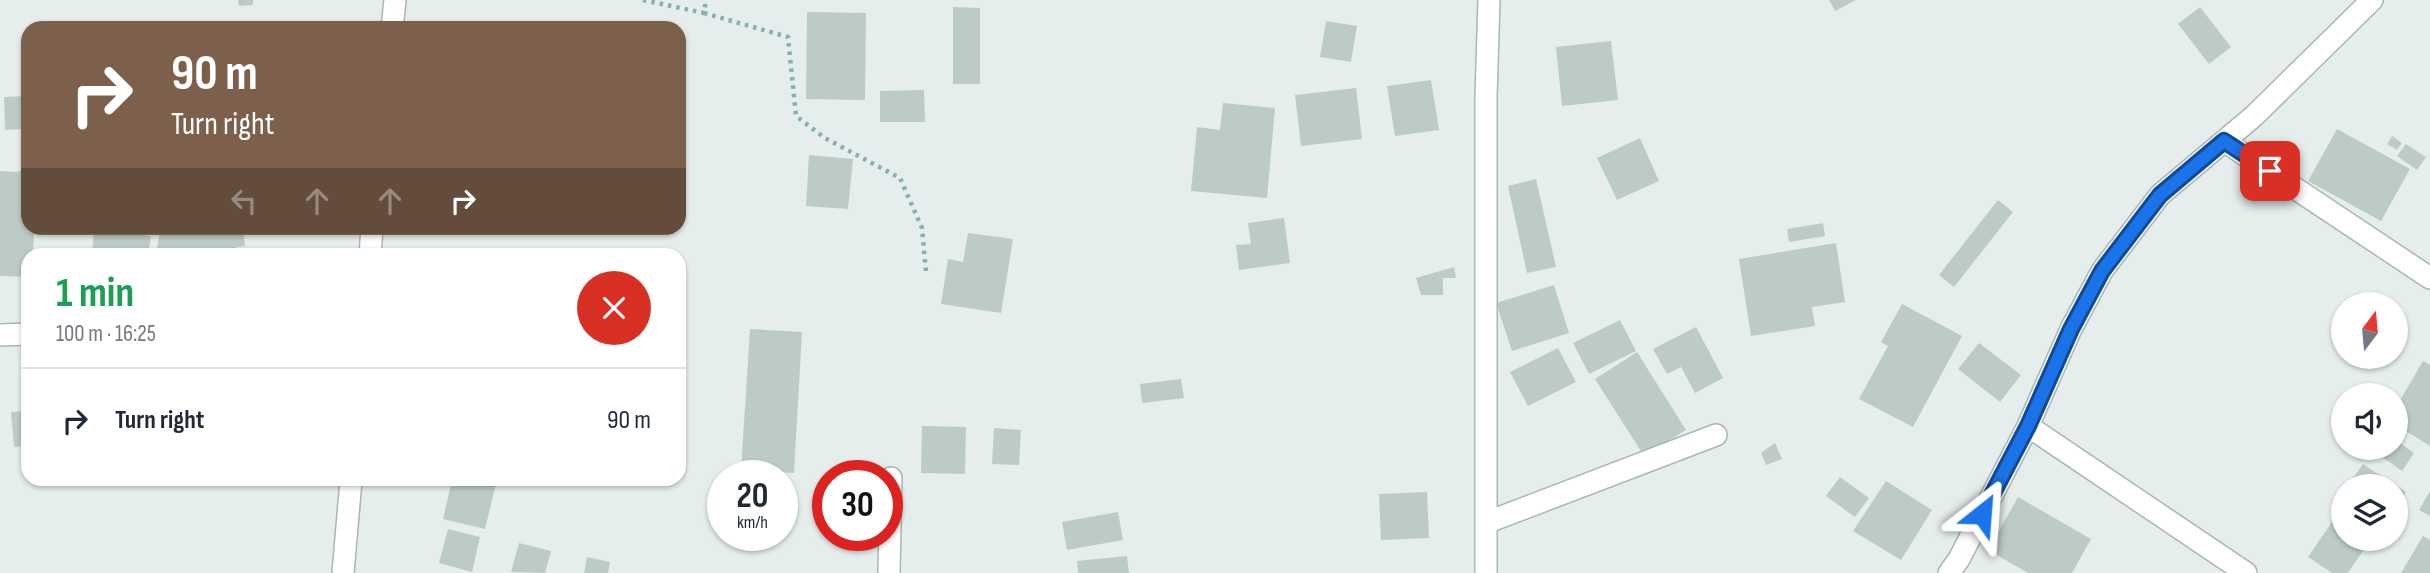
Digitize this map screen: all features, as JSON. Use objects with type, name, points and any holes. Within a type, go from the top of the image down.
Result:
[{"type":"street","points":[[393,21],[395,0]]},
{"type":"street","points":[[1486,573],[1486,97],[1489,0]]},
{"type":"street","points":[[1949,573],[1959,559],[2028,426],[2071,329],[2102,271],[2160,195],[2254,116],[2372,0]]},
{"type":"street","points":[[2224,141],[2430,278]]},
{"type":"street","points":[[0,335],[21,334]]},
{"type":"street","points":[[2028,426],[2246,573]]},
{"type":"street","points":[[1488,522],[1716,435]]},
{"type":"street","points":[[342,573],[350,486]]},
{"type":"street","points":[[889,551],[889,573]]},
{"type":"path","points":[[643,0],[704,13],[788,37],[796,116],[825,138],[900,178],[922,228],[926,272]]},
{"type":"path","points":[[704,13],[706,0]]},
{"type":"building","points":[[238,0],[253,0],[253,5],[239,6]]},
{"type":"building","points":[[1829,0],[1856,0],[1835,11]]},
{"type":"building","points":[[953,7],[980,8],[980,84],[953,84]]},
{"type":"building","points":[[2200,7],[2231,47],[2209,64],[2178,24]]},
{"type":"building","points":[[807,12],[866,13],[865,100],[806,99]]},
{"type":"building","points":[[1326,21],[1357,26],[1351,62],[1320,57]]},
{"type":"building","points":[[1611,41],[1618,100],[1562,106],[1556,47]]},
{"type":"building","points":[[1431,80],[1439,130],[1395,136],[1387,86]]},
{"type":"building","points":[[1356,88],[1362,139],[1301,146],[1295,95]]},
{"type":"building","points":[[924,90],[925,122],[880,122],[880,91]]},
{"type":"building","points":[[21,96],[21,129],[5,130],[4,97]]},
{"type":"building","points":[[1223,103],[1275,108],[1267,198],[1191,191],[1197,127],[1220,130]]},
{"type":"building","points":[[2337,129],[2410,169],[2381,221],[2308,181]]},
{"type":"building","points":[[2392,136],[2402,143],[2397,150],[2387,144]]},
{"type":"building","points":[[1640,138],[1659,181],[1617,200],[1597,158]]},
{"type":"building","points":[[2406,144],[2426,157],[2417,170],[2397,156]]},
{"type":"building","points":[[809,155],[853,159],[848,209],[806,206]]},
{"type":"building","points":[[0,171],[21,171],[21,235],[34,235],[33,248],[21,248],[21,277],[0,276]]},
{"type":"building","points":[[1536,179],[1556,267],[1527,273],[1508,186]]},
{"type":"building","points":[[1998,200],[2013,212],[1954,287],[1939,275]]},
{"type":"building","points":[[1284,218],[1290,263],[1239,270],[1236,245],[1251,244],[1248,223]]},
{"type":"building","points":[[1823,223],[1825,236],[1789,242],[1787,229]]},
{"type":"building","points":[[968,233],[1013,239],[1001,313],[941,304],[948,259],[963,262]]},
{"type":"building","points":[[94,235],[151,237],[149,248],[93,248]]},
{"type":"building","points":[[159,235],[244,235],[245,246],[236,248],[157,248]]},
{"type":"building","points":[[1836,243],[1845,302],[1812,307],[1815,326],[1751,336],[1739,259]]},
{"type":"building","points":[[1454,267],[1456,278],[1443,278],[1443,295],[1421,295],[1416,278]]},
{"type":"building","points":[[1554,285],[1569,333],[1512,351],[1496,303]]},
{"type":"building","points":[[1902,304],[1962,336],[1913,427],[1859,399],[1888,346],[1881,342]]},
{"type":"building","points":[[1620,320],[1636,351],[1589,374],[1573,343]]},
{"type":"building","points":[[1696,327],[1723,378],[1695,393],[1681,367],[1667,374],[1653,349]]},
{"type":"building","points":[[750,329],[802,332],[795,460],[742,460]]},
{"type":"building","points":[[1979,343],[2021,375],[2000,402],[1958,369]]},
{"type":"building","points":[[1558,348],[1576,382],[1528,406],[1510,372]]},
{"type":"building","points":[[1637,352],[1686,430],[1644,456],[1595,379]]},
{"type":"building","points":[[2423,361],[2430,365],[2430,446],[2408,432],[2408,387]]},
{"type":"building","points":[[1181,379],[1184,398],[1142,403],[1140,384]]},
{"type":"building","points":[[21,411],[21,446],[14,447],[11,412]]},
{"type":"building","points":[[922,426],[966,427],[965,474],[921,473]]},
{"type":"building","points":[[994,428],[1021,430],[1019,465],[992,464]]},
{"type":"building","points":[[1775,443],[1782,459],[1766,465],[1761,453]]},
{"type":"building","points":[[2408,449],[2414,453],[2402,471],[2386,460],[2408,460]]},
{"type":"building","points":[[2363,464],[2378,474],[2356,474]]},
{"type":"building","points":[[1840,477],[1869,498],[1855,517],[1826,496]]},
{"type":"building","points":[[1886,481],[1932,510],[1901,560],[1853,531]]},
{"type":"building","points":[[451,486],[496,486],[485,529],[443,519]]},
{"type":"building","points":[[2430,491],[2430,516],[2419,510]]},
{"type":"building","points":[[1427,492],[1429,538],[1381,540],[1379,494]]},
{"type":"building","points":[[2018,497],[2091,539],[2072,573],[2028,573],[1988,550]]},
{"type":"building","points":[[1118,512],[1123,540],[1067,550],[1062,522]]},
{"type":"building","points":[[2331,523],[2331,551],[2363,551],[2348,573],[2332,573],[2308,557]]},
{"type":"building","points":[[448,529],[480,537],[472,572],[439,563]]},
{"type":"building","points":[[2423,536],[2430,540],[2430,573],[2401,573]]},
{"type":"building","points":[[519,543],[551,551],[545,573],[511,572]]},
{"type":"building","points":[[1127,556],[1129,573],[1078,573],[1077,561]]},
{"type":"building","points":[[587,557],[610,562],[608,573],[584,573]]},
{"type":"route","points":[[1982,514],[2028,426],[2071,329],[2102,271],[2160,195],[2224,141],[2270,171]]}]
